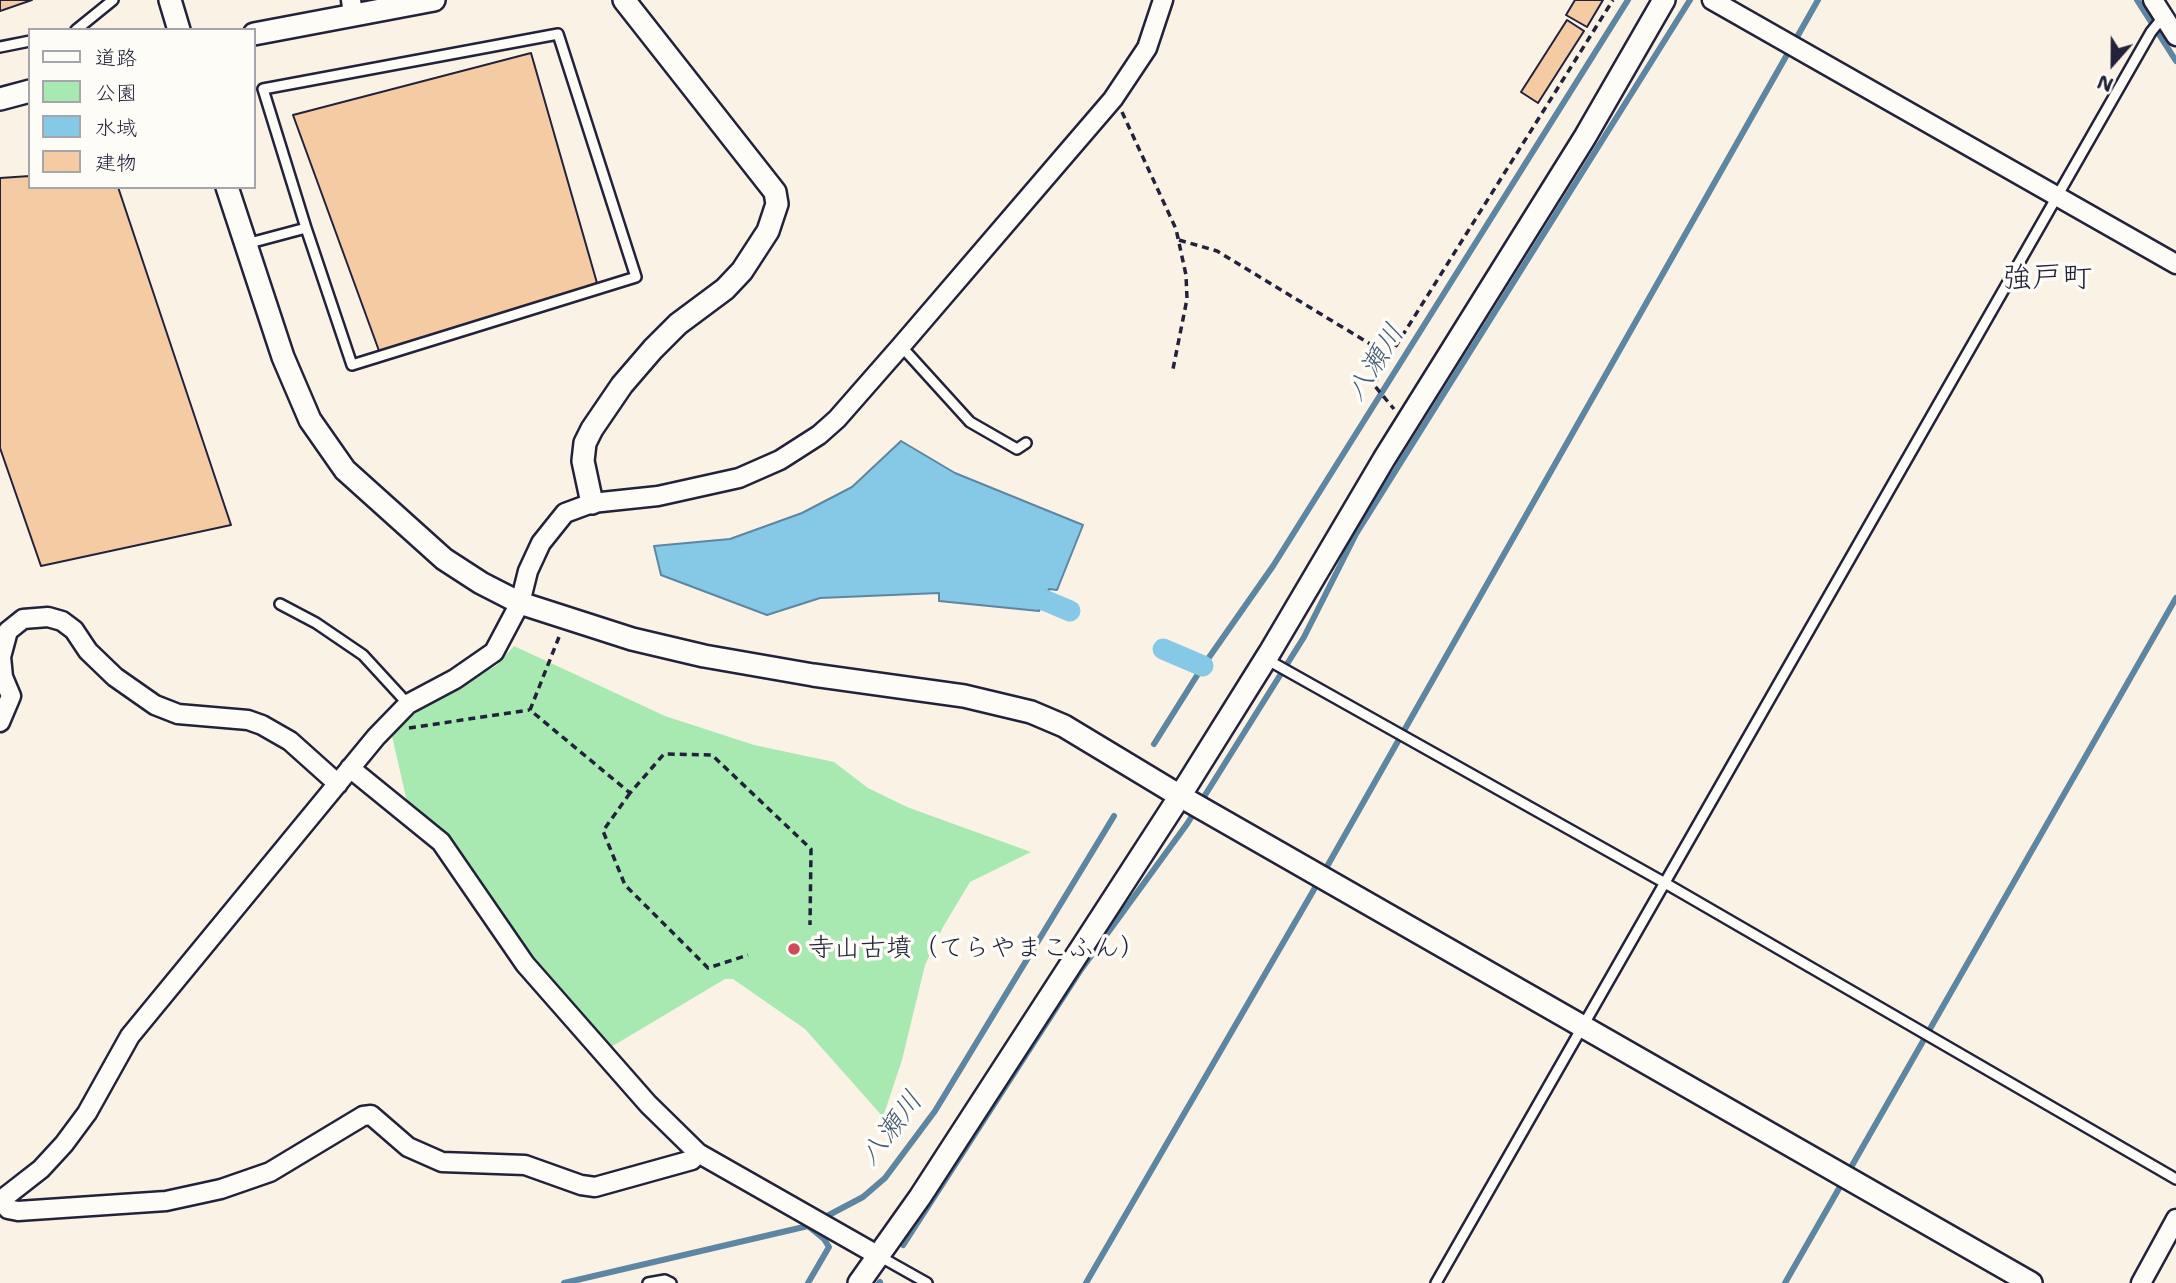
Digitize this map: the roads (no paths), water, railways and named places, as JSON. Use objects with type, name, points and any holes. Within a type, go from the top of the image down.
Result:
[{"type":"street","points":[[170,0],[178,28]]},
{"type":"street","points":[[256,33],[352,7],[434,0]]},
{"type":"street","points":[[592,503],[583,461],[585,443],[592,429],[622,385],[653,349],[678,324],[725,289],[741,271],[768,231],[777,204],[775,192],[624,0]]},
{"type":"street","points":[[698,1153],[692,1160],[604,1184],[581,1185],[525,1165],[442,1162],[408,1147],[371,1115],[363,1116],[270,1172],[221,1189],[166,1200],[18,1212],[8,1209],[0,1200],[41,1168],[64,1144],[94,1103],[130,1037],[394,719],[408,704],[455,679],[494,652],[520,603],[528,571],[549,529],[565,513],[592,503],[658,496],[718,484],[759,471],[799,449],[837,419],[1113,99],[1147,48],[1163,0]]},
{"type":"street","points":[[859,1283],[1180,796],[1266,659],[1384,458],[1586,137],[1664,0]]},
{"type":"street","points":[[1712,0],[2059,195],[2176,264]]},
{"type":"street","points":[[2153,0],[2176,36]]},
{"type":"street","points":[[0,99],[28,92]]},
{"type":"street","points":[[228,189],[283,357],[310,421],[345,470],[444,559],[520,603],[632,639],[704,656],[964,696],[1031,712],[1096,743],[1180,796],[2031,1283]]},
{"type":"street","points":[[0,722],[10,696],[3,677],[3,643],[8,631],[23,620],[48,617],[62,621],[74,630],[88,651],[115,677],[155,705],[178,714],[248,720],[262,725],[290,741],[338,784]]},
{"type":"street","points":[[351,768],[441,842],[525,964],[648,1104],[698,1153],[879,1256]]},
{"type":"street","points":[[2141,1283],[2176,1219]]},
{"type":"lane","points":[[78,28],[113,0]]},
{"type":"lane","points":[[1436,1283],[2151,32],[2164,16]]},
{"type":"lane","points":[[558,34],[636,277],[352,365],[306,228],[263,89],[558,34]]},
{"type":"lane","points":[[0,47],[28,40]]},
{"type":"lane","points":[[244,244],[306,228]]},
{"type":"lane","points":[[901,346],[970,422],[1017,449],[1026,443]]},
{"type":"lane","points":[[280,604],[316,623],[363,655],[408,704]]},
{"type":"lane","points":[[1266,659],[1665,883],[2176,1179]]},
{"type":"lane","points":[[879,1256],[927,1283]]},
{"type":"lane","points":[[648,1283],[664,1280],[671,1283]]},
{"type":"water","points":[[901,441],[955,473],[1083,525],[1057,590],[1049,589],[1039,611],[939,601],[939,593],[820,598],[767,615],[661,575],[654,546],[730,539],[802,513],[852,487]]},
{"type":"waterway","name":"八瀬川","points":[[1154,744],[1203,666],[1273,566],[1628,0]]},
{"type":"waterway","points":[[903,1245],[1080,971],[1187,824],[1304,637],[1356,534],[1690,0]]},
{"type":"waterway","points":[[1086,1283],[1312,893],[1818,0]]},
{"type":"waterway","points":[[2137,0],[2176,61]]},
{"type":"waterway","points":[[1785,1283],[2176,598]]},
{"type":"waterway","points":[[1044,600],[1070,611]]},
{"type":"waterway","points":[[1163,649],[1203,666]]},
{"type":"waterway","name":"八瀬川","points":[[564,1283],[808,1226],[863,1197],[885,1178],[935,1111],[1114,816]]},
{"type":"waterway","points":[[808,1226],[824,1239],[829,1247],[808,1283]]},
{"type":"place","name":"寺山古墳（てらやまこふん）","points":[[794,949]]},
{"type":"district","name":"強戸町","points":[[2047,279]]}]
